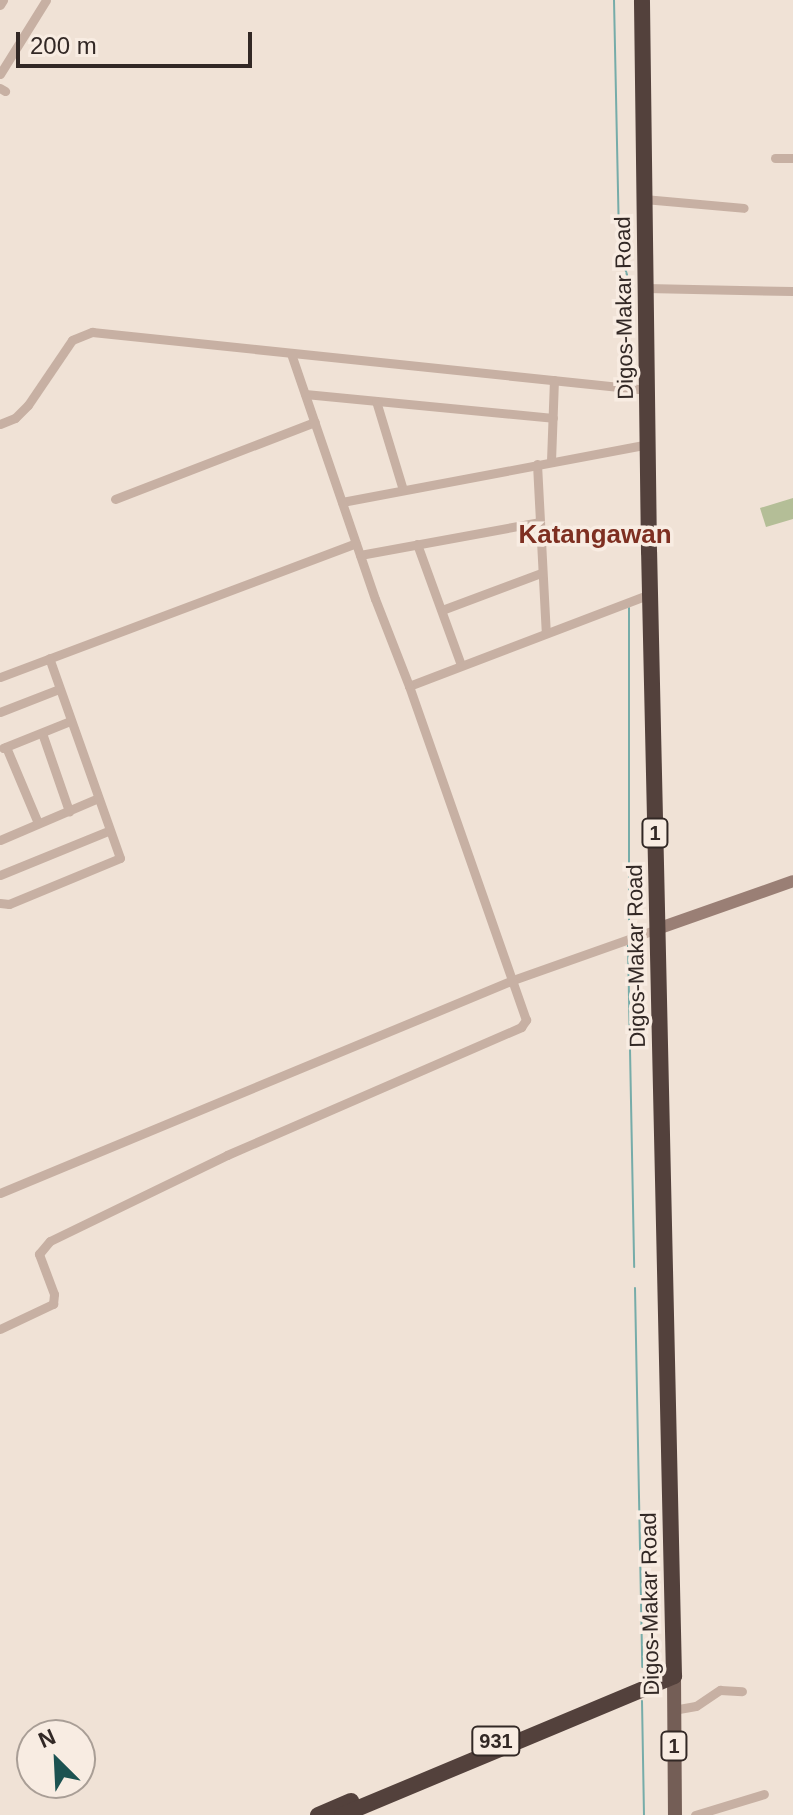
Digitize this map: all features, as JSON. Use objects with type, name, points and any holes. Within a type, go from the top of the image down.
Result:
[{"type":"highway","name":"Digos-Makar Road","points":[[642,0],[650,594],[674,1671]]},
{"type":"highway","name":"931","points":[[318,1815],[674,1671]]},
{"type":"highway","name":"931","points":[[342,1815],[674,1671]]},
{"type":"main road","name":"Digos-Makar Road","points":[[674,1671],[675,1815]]},
{"type":"street","points":[[0,74],[46,0]]},
{"type":"street","points":[[775,158],[793,158]]},
{"type":"street","points":[[644,199],[744,208]]},
{"type":"street","points":[[646,288],[793,291]]},
{"type":"street","points":[[0,424],[15,418],[28,405],[67,345],[92,332],[648,390]]},
{"type":"street","points":[[0,1329],[53,1304],[54,1294],[39,1254],[50,1241],[227,1155],[521,1027],[526,1020],[291,353]]},
{"type":"street","points":[[551,461],[554,380]]},
{"type":"street","points":[[305,394],[553,418]]},
{"type":"street","points":[[376,401],[403,490]]},
{"type":"street","points":[[0,414],[15,418]]},
{"type":"street","points":[[115,499],[315,422]]},
{"type":"street","points":[[342,502],[648,444]]},
{"type":"street","points":[[537,464],[546,633]]},
{"type":"street","points":[[360,555],[539,522]]},
{"type":"street","points":[[0,677],[356,543]]},
{"type":"street","points":[[417,544],[461,665]]},
{"type":"street","points":[[442,610],[541,573]]},
{"type":"street","points":[[409,686],[650,594]]},
{"type":"street","points":[[0,903],[9,904],[118,860],[120,855],[96,799],[49,658]]},
{"type":"street","points":[[0,712],[59,689]]},
{"type":"street","points":[[38,823],[3,748],[70,721]]},
{"type":"street","points":[[42,733],[69,811]]},
{"type":"street","points":[[0,827],[2,839],[96,799]]},
{"type":"street","points":[[0,875],[108,831]]},
{"type":"street","points":[[0,1193],[513,980],[793,881]]},
{"type":"street","points":[[673,1710],[696,1706],[720,1690],[742,1691]]},
{"type":"street","points":[[695,1815],[764,1794]]},
{"type":"green space","points":[[793,498],[793,519],[766,527],[760,508]]},
{"type":"waterway","points":[[614,0],[619,247],[627,275],[627,296]]},
{"type":"waterway","points":[[629,608],[629,928]]},
{"type":"waterway","points":[[628,945],[634,1267]]},
{"type":"waterway","points":[[635,1288],[642,1667]]},
{"type":"waterway","points":[[642,1701],[644,1815]]},
{"type":"district","name":"Katangawan","points":[[595,535]]}]
